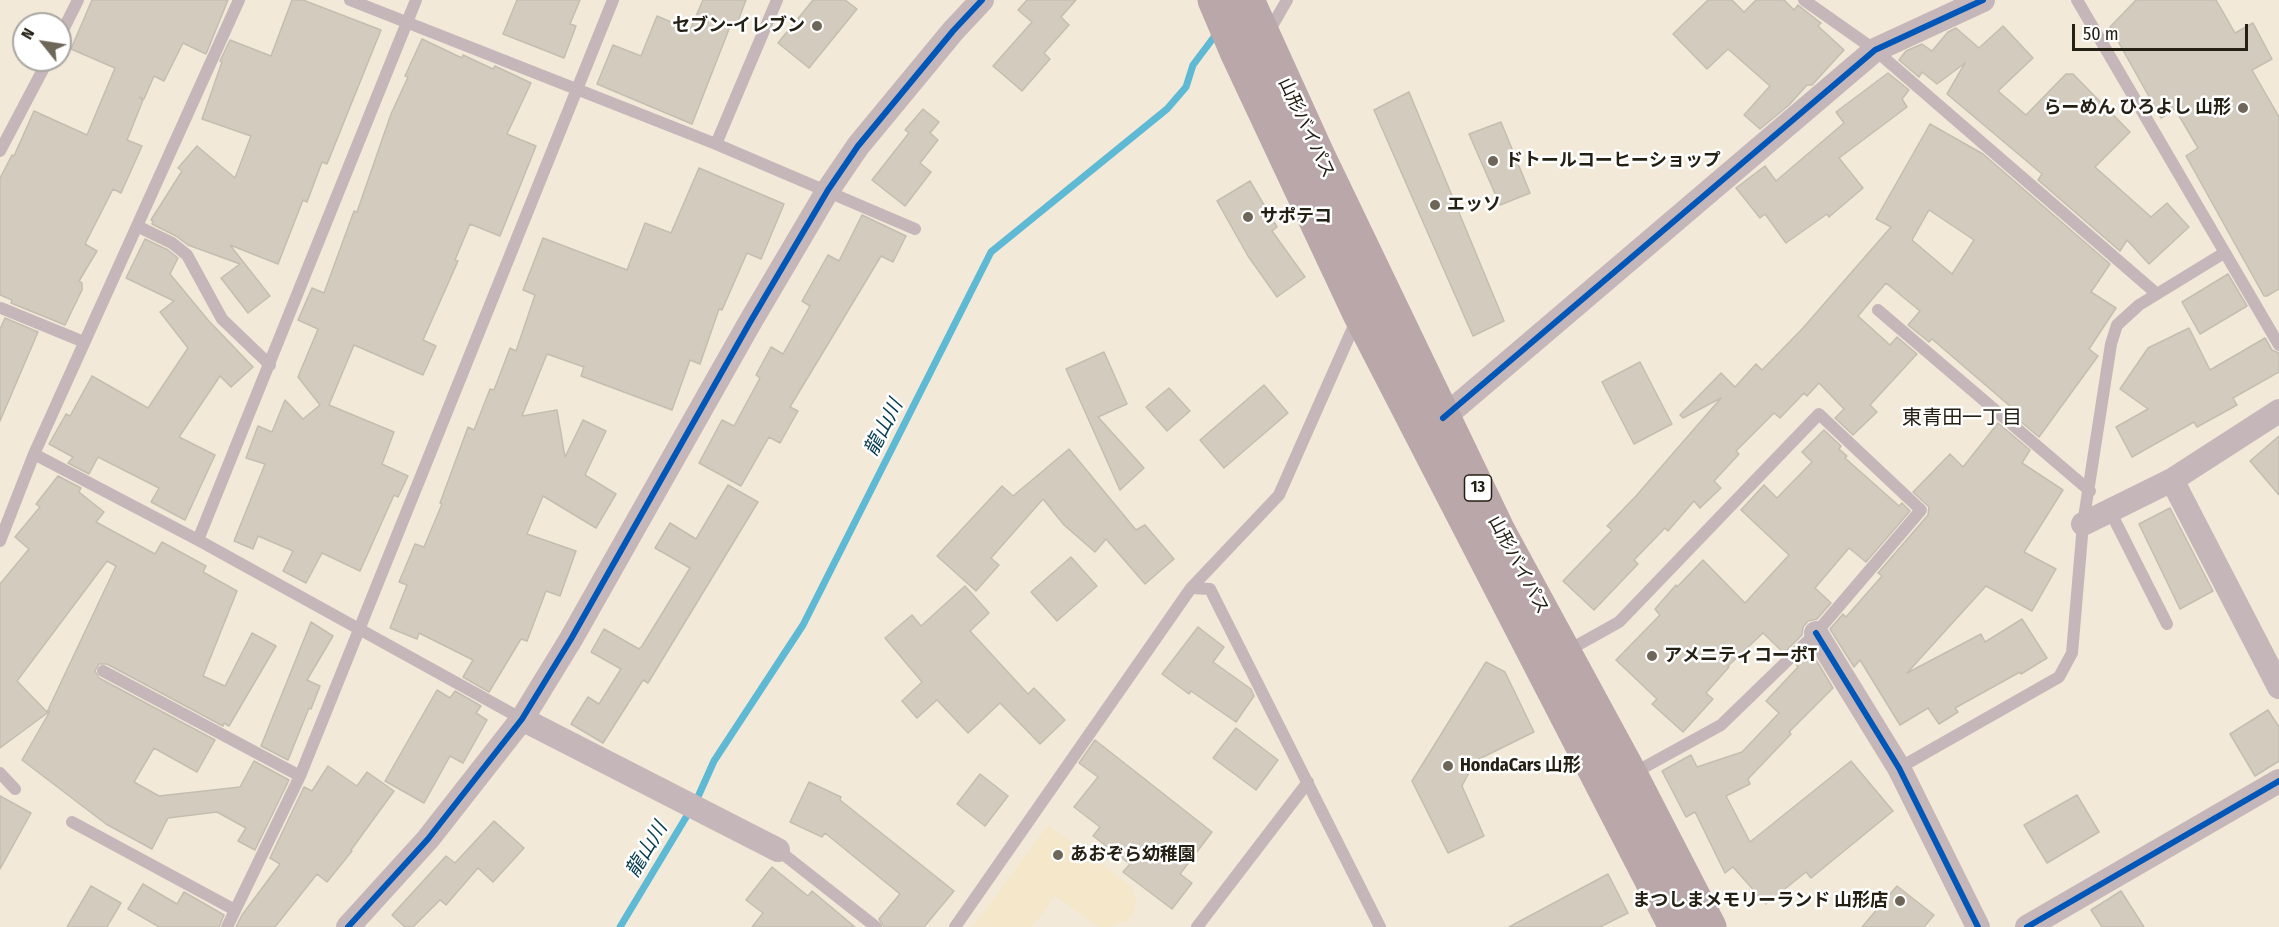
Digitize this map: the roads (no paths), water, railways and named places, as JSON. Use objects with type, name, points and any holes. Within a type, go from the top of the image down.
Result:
[{"type":"highway","name":"山形バイパス","points":[[1214,0],[1250,47],[1443,418],[1498,529],[1631,774],[1710,927]]},
{"type":"highway","name":"山形バイパス","points":[[1248,0],[1250,47],[1359,314],[1675,927]]},
{"type":"street","points":[[348,927],[428,839],[522,719],[571,639],[749,324],[828,190],[858,146],[952,31],[982,0]]},
{"type":"street","points":[[1443,418],[1875,50],[1983,0]]},
{"type":"street","points":[[2084,524],[2172,480],[2279,411]]},
{"type":"street","points":[[2172,480],[2279,687]]},
{"type":"street","points":[[1816,633],[1899,768],[1978,927]]},
{"type":"street","points":[[522,719],[778,850]]},
{"type":"street","points":[[2027,927],[2279,781]]},
{"type":"lane","points":[[0,541],[34,454],[239,0]]},
{"type":"lane","points":[[350,0],[716,144],[915,229]]},
{"type":"lane","points":[[198,540],[416,0]]},
{"type":"lane","points":[[228,927],[300,776],[613,0]]},
{"type":"lane","points":[[716,144],[777,0]]},
{"type":"lane","points":[[1250,47],[1287,0]]},
{"type":"lane","points":[[1804,0],[1875,50],[2157,294]]},
{"type":"lane","points":[[2077,0],[2279,345]]},
{"type":"lane","points":[[0,151],[42,72]]},
{"type":"lane","points":[[137,226],[172,243],[187,255],[222,319],[270,365]]},
{"type":"lane","points":[[1899,768],[2059,678],[2072,653],[2084,524],[2111,345],[2117,325],[2139,305],[2224,253]]},
{"type":"lane","points":[[1,308],[84,342]]},
{"type":"lane","points":[[1878,310],[2090,490]]},
{"type":"lane","points":[[955,927],[1191,588],[1279,495],[1359,314]]},
{"type":"lane","points":[[1565,652],[1619,622],[1819,414],[1921,510],[1816,633],[1721,725],[1631,774]]},
{"type":"lane","points":[[34,454],[198,540],[522,719]]},
{"type":"lane","points":[[2110,511],[2167,624]]},
{"type":"lane","points":[[1191,588],[1210,589],[1380,927]]},
{"type":"lane","points":[[103,671],[300,776]]},
{"type":"lane","points":[[0,773],[15,789]]},
{"type":"lane","points":[[1197,927],[1308,782]]},
{"type":"lane","points":[[72,822],[235,910]]},
{"type":"lane","points":[[778,850],[876,927]]},
{"type":"waterway","name":"龍山川","points":[[620,927],[697,799],[714,761],[803,625],[991,252],[1167,109],[1186,87],[1193,65],[1217,33]]},
{"type":"place","name":"セブン-イレブン","points":[[817,26]]},
{"type":"place","name":"らーめん ひろよし 山形","points":[[2243,108]]},
{"type":"place","name":"ドトールコーヒーショップ","points":[[1493,161]]},
{"type":"place","name":"エッソ","points":[[1435,205]]},
{"type":"place","name":"サポテコ","points":[[1248,217]]},
{"type":"place","name":"アメニティコーポT","points":[[1652,656]]},
{"type":"place","name":"HondaCars 山形","points":[[1448,766]]},
{"type":"place","name":"あおぞら幼稚園","points":[[1058,855]]},
{"type":"place","name":"まつしまメモリーランド 山形店","points":[[1900,901]]},
{"type":"district","name":"東青田一丁目","points":[[1962,418]]}]
